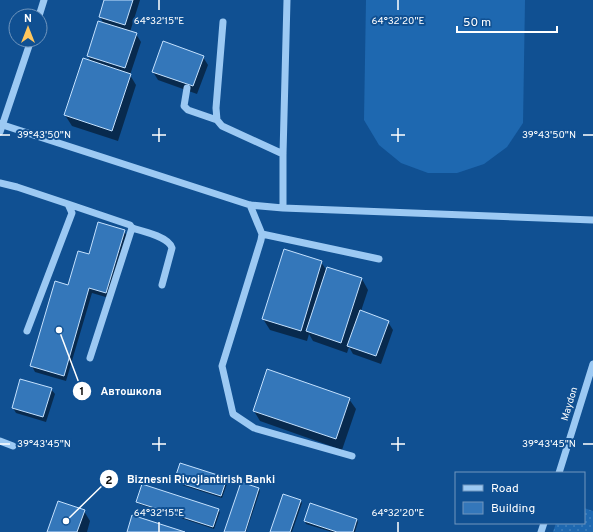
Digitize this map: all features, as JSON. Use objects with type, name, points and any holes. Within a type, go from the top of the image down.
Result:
[{"type":"street","points":[[283,208],[287,0]]},
{"type":"street","points":[[217,120],[216,108],[223,22]]},
{"type":"street","points":[[28,48],[1,127],[250,205],[283,208],[593,220]]},
{"type":"street","points":[[187,88],[184,106],[188,110],[217,120],[222,126],[283,154]]},
{"type":"street","points":[[0,184],[17,187],[130,225],[132,228],[165,239],[171,244],[172,248],[162,284]]},
{"type":"street","points":[[26,331],[72,213],[68,204]]},
{"type":"street","points":[[250,205],[262,234],[261,240],[222,366],[233,414],[254,428],[352,456]]},
{"type":"street","points":[[90,358],[132,228]]},
{"type":"street","points":[[262,234],[379,259]]},
{"type":"street","name":"Maydon","points":[[559,472],[593,364]]},
{"type":"street","points":[[0,442],[13,446]]},
{"type":"shaded area","points":[[366,0],[525,0],[523,123],[507,147],[484,164],[457,173],[428,173],[401,163],[379,145],[364,120]]},
{"type":"shaded area","points":[[585,508],[593,511],[593,532],[553,532],[556,524],[585,524]]},
{"type":"building","points":[[104,0],[133,0],[125,25],[99,17]]},
{"type":"building","points":[[98,21],[137,33],[125,68],[87,56]]},
{"type":"building","points":[[163,41],[204,56],[193,86],[152,72]]},
{"type":"building","points":[[83,58],[131,74],[112,131],[64,115]]},
{"type":"building","points":[[98,222],[125,230],[106,293],[89,288],[64,376],[30,366],[55,281],[68,285],[78,251],[89,254]]},
{"type":"building","points":[[284,249],[322,261],[301,331],[262,319]]},
{"type":"building","points":[[327,267],[362,278],[341,343],[306,331]]},
{"type":"building","points":[[360,310],[389,321],[376,356],[347,346]]},
{"type":"building","points":[[267,369],[350,398],[336,439],[253,411]]},
{"type":"building","points":[[20,379],[52,388],[43,417],[12,408]]},
{"type":"building","points":[[180,463],[227,478],[221,496],[174,481]]},
{"type":"building","points":[[241,482],[259,488],[245,532],[224,532]]},
{"type":"building","points":[[142,484],[219,509],[213,527],[136,502]]},
{"type":"building","points":[[283,494],[301,500],[290,532],[270,532]]},
{"type":"building","points":[[58,501],[85,510],[77,532],[47,532]]},
{"type":"building","points":[[310,503],[357,519],[353,532],[337,532],[304,521]]},
{"type":"building","points":[[132,515],[185,532],[127,532]]},
{"type":"place","name":"Автошкола","points":[[59,330]]},
{"type":"place","name":"Biznesni Rivojlantirish Banki","points":[[66,521]]}]
